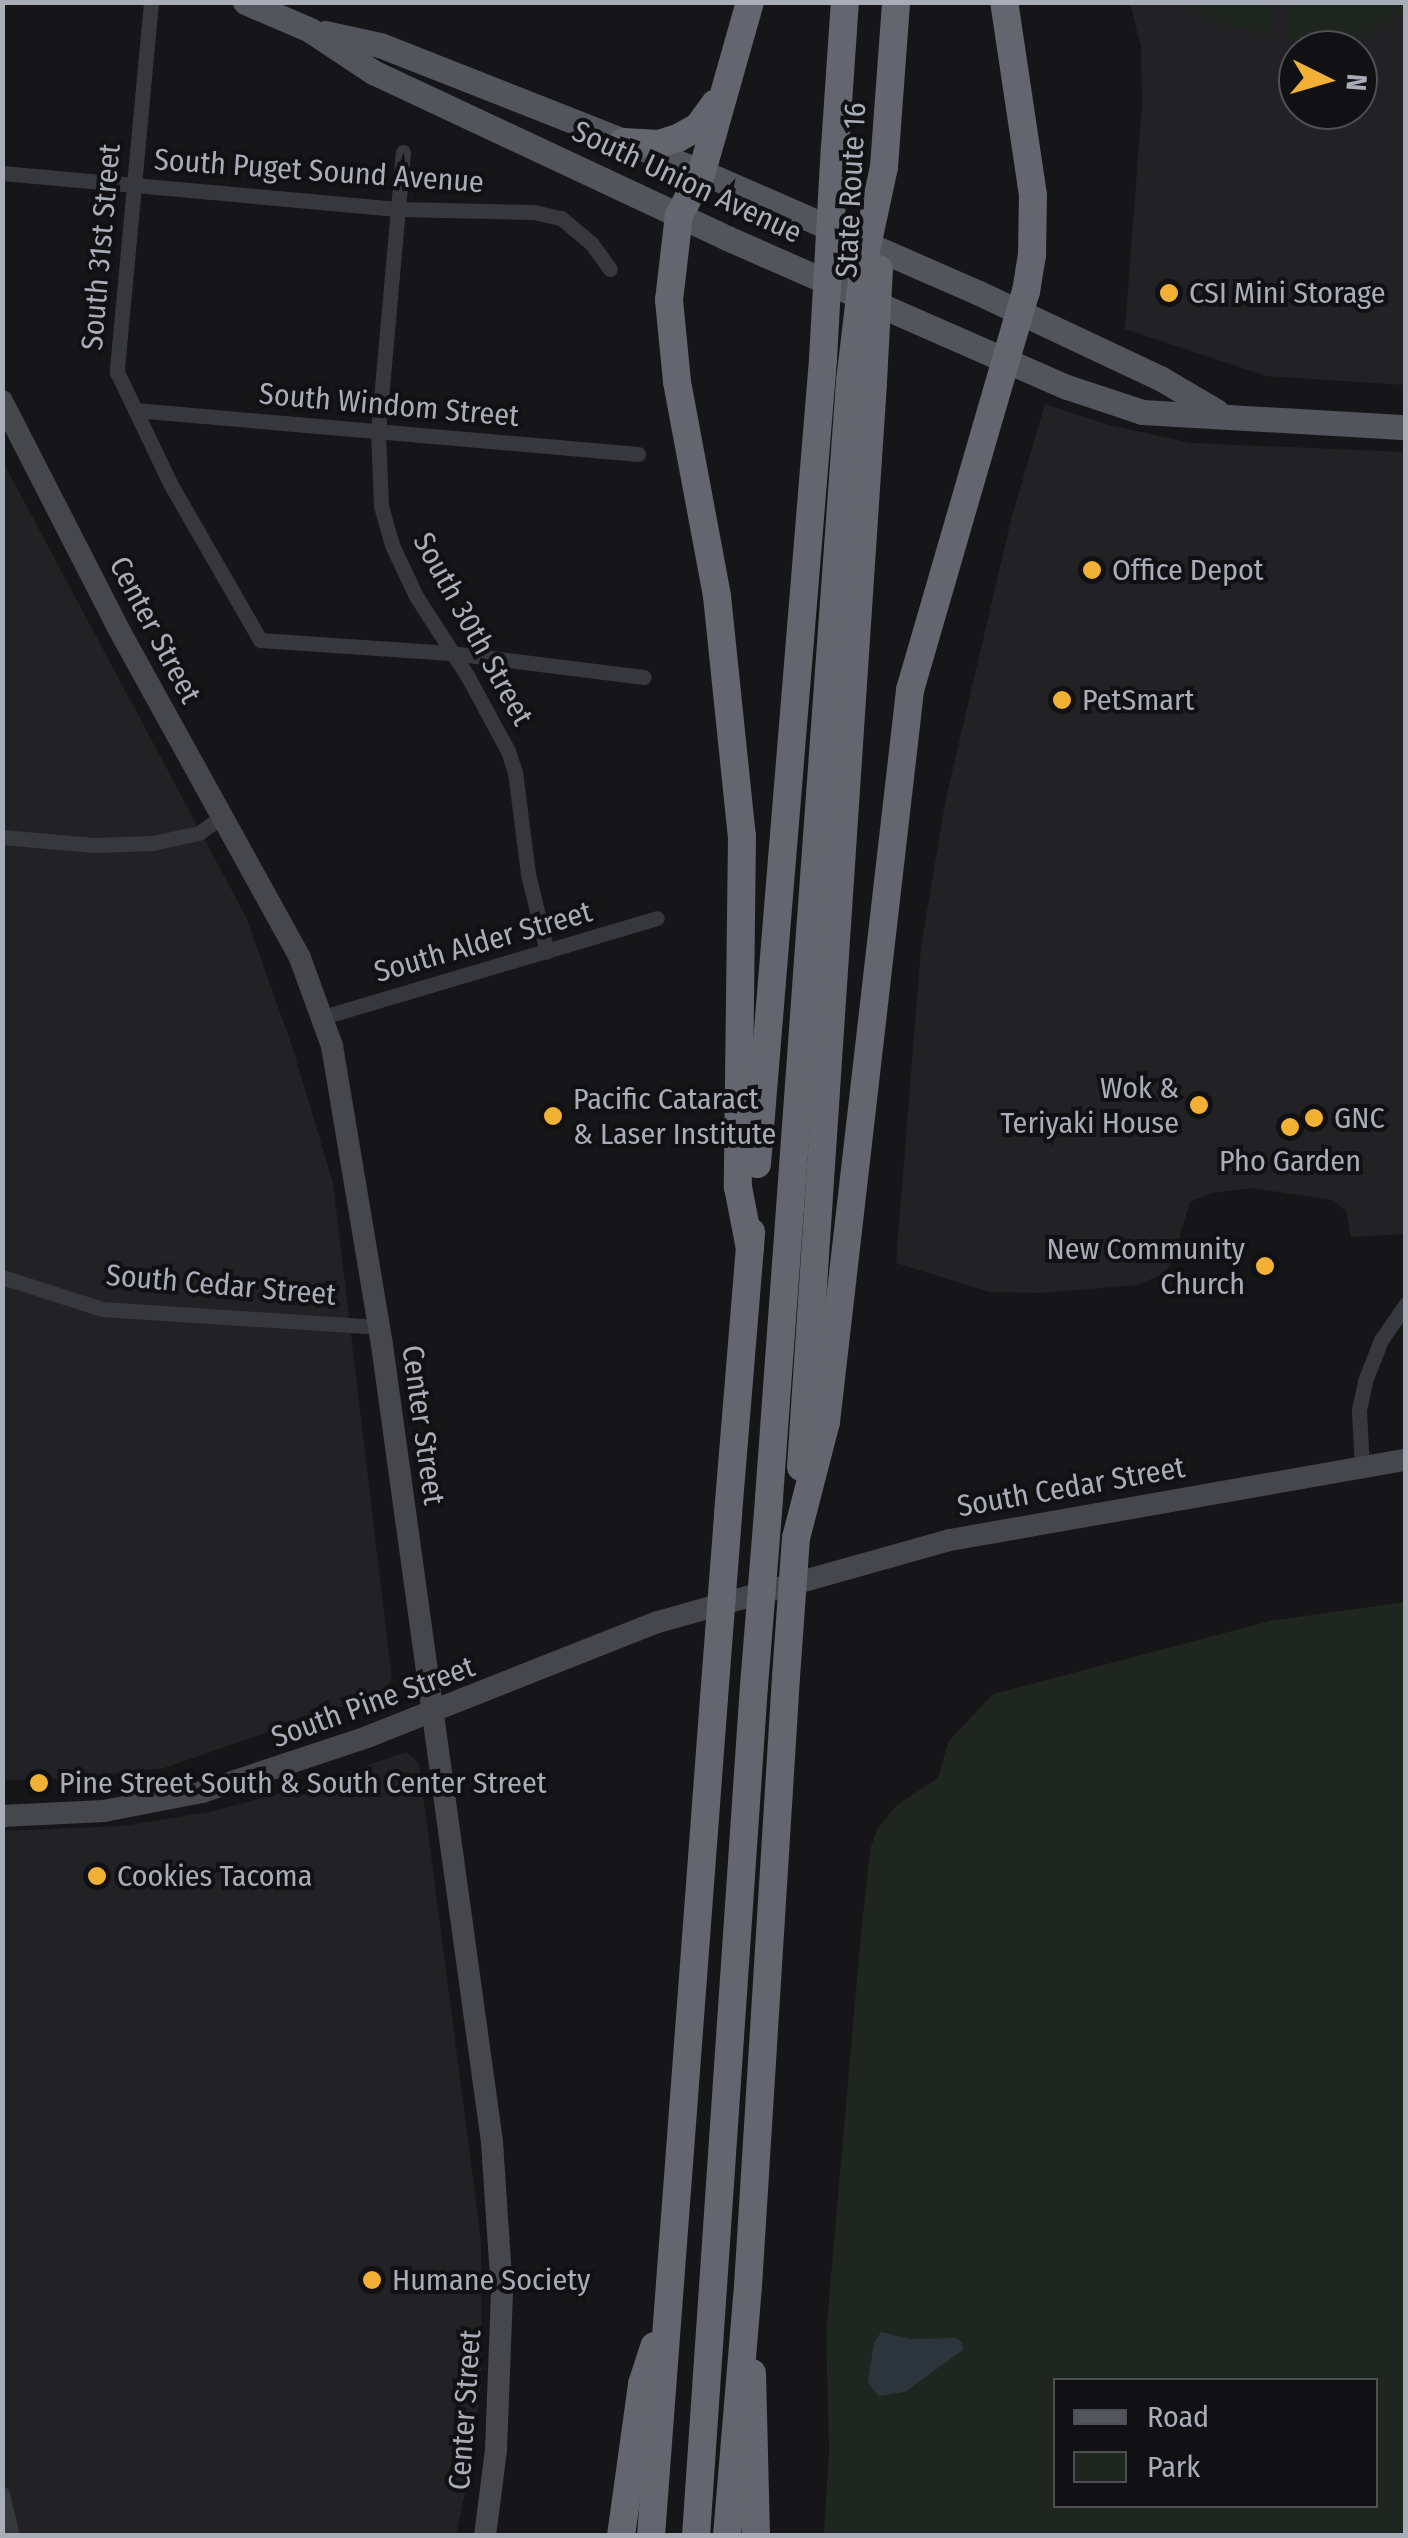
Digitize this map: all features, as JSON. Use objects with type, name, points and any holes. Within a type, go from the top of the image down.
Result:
[{"type":"highway","points":[[750,2],[702,172],[679,214],[670,272],[673,355],[718,596],[742,836],[738,1187],[750,1249]]},
{"type":"highway","name":"State Route 16","points":[[668,2302],[823,359],[845,2]]},
{"type":"highway","name":"State Route 16","points":[[862,382],[896,2]]},
{"type":"highway","points":[[727,2536],[748,2286],[796,1538],[806,1486],[826,1422],[910,690],[1020,312],[1032,256],[1033,195],[1004,2]]},
{"type":"highway","points":[[623,142],[659,144],[678,138],[698,127],[725,90]]},
{"type":"highway","points":[[806,1486],[862,382]]},
{"type":"highway","points":[[696,2536],[754,1686],[862,382]]},
{"type":"highway","points":[[748,2286],[756,2536]]},
{"type":"highway","points":[[621,2536],[642,2384],[668,2302]]},
{"type":"highway","points":[[651,2536],[668,2302]]},
{"type":"main road","name":"South Union Avenue","points":[[245,2],[310,30],[373,72],[679,214],[1005,361],[1142,412],[1220,413],[1406,427]]},
{"type":"main road","name":"South Union Avenue","points":[[310,30],[380,45],[702,172],[1020,312],[1160,378],[1220,413]]},
{"type":"main road","name":"Center Street","points":[[2,401],[118,628],[300,958],[324,1016],[342,1091],[433,1712],[498,2216],[501,2361],[496,2450],[485,2536]]},
{"type":"main road","name":"South Cedar Street","points":[[752,1594],[1000,1529],[1406,1460]]},
{"type":"main road","name":"South Pine Street","points":[[2,1816],[104,1811],[202,1792],[433,1712],[658,1622],[752,1594]]},
{"type":"street","name":"South 31st Street","points":[[152,2],[132,186],[118,372],[135,410],[185,511],[260,640],[450,653]]},
{"type":"street","name":"South 30th Street","points":[[403,152],[378,431],[381,506],[392,545],[416,596],[491,716],[515,772],[528,874],[547,952]]},
{"type":"street","name":"South Puget Sound Avenue","points":[[2,174],[398,209],[522,211],[561,218],[591,243],[610,269]]},
{"type":"street","name":"South Windom Street","points":[[135,410],[638,454]]},
{"type":"street","points":[[450,653],[644,677]]},
{"type":"street","points":[[2,837],[94,846],[153,843],[199,832],[222,816]]},
{"type":"street","name":"South Alder Street","points":[[324,1016],[657,918]]},
{"type":"street","name":"South Cedar Street","points":[[2,1276],[102,1310],[378,1327]]},
{"type":"street","points":[[1362,1468],[1359,1410],[1365,1381],[1381,1340],[1406,1304]]},
{"type":"street","points":[[2,2494],[12,2536]]},
{"type":"shaded area","points":[[1130,3],[1405,3],[1405,385],[1266,376],[1125,329],[1142,105],[1141,47]]},
{"type":"shaded area","points":[[1045,404],[1109,425],[1192,443],[1405,452],[1405,1234],[1351,1237],[1346,1211],[1333,1200],[1252,1188],[1211,1193],[1190,1202],[1171,1264],[1161,1275],[1137,1285],[1041,1293],[990,1292],[896,1263],[921,947],[946,798],[1012,516]]},
{"type":"shaded area","points":[[2,460],[246,917],[292,1046],[333,1183],[392,1680],[379,1694],[164,1768],[63,1779],[2,1780]]},
{"type":"shaded area","points":[[406,1752],[419,1763],[481,2240],[482,2375],[471,2465],[456,2535],[10,2535],[2,2503],[2,1831],[122,1826],[209,1812],[304,1787]]},
{"type":"shaded area","points":[[881,2332],[910,2339],[956,2338],[962,2342],[963,2350],[905,2392],[878,2396],[868,2382],[874,2343]]},
{"type":"green space","points":[[1178,3],[1275,3],[1271,37],[1216,23]]},
{"type":"green space","points":[[1288,3],[1405,3],[1405,11],[1375,30],[1285,30]]},
{"type":"green space","points":[[1405,1602],[1405,2535],[824,2536],[829,2450],[826,2334],[870,1850],[877,1829],[897,1805],[938,1778],[948,1742],[993,1694],[1270,1621]]},
{"type":"place","name":"CSI Mini Storage","points":[[1169,293]]},
{"type":"place","name":"Office Depot","points":[[1092,570]]},
{"type":"place","name":"PetSmart","points":[[1062,700]]},
{"type":"place","name":"Wok & Teriyaki House","points":[[1199,1105]]},
{"type":"place","name":"Pacific Cataract & Laser Institute","points":[[553,1116]]},
{"type":"place","name":"GNC","points":[[1314,1118]]},
{"type":"place","name":"Pho Garden","points":[[1290,1127]]},
{"type":"place","name":"New Community Church","points":[[1265,1266]]},
{"type":"place","name":"Pine Street South & South Center Street","points":[[39,1783]]},
{"type":"place","name":"Cookies Tacoma","points":[[97,1876]]},
{"type":"place","name":"Humane Society","points":[[372,2280]]}]
